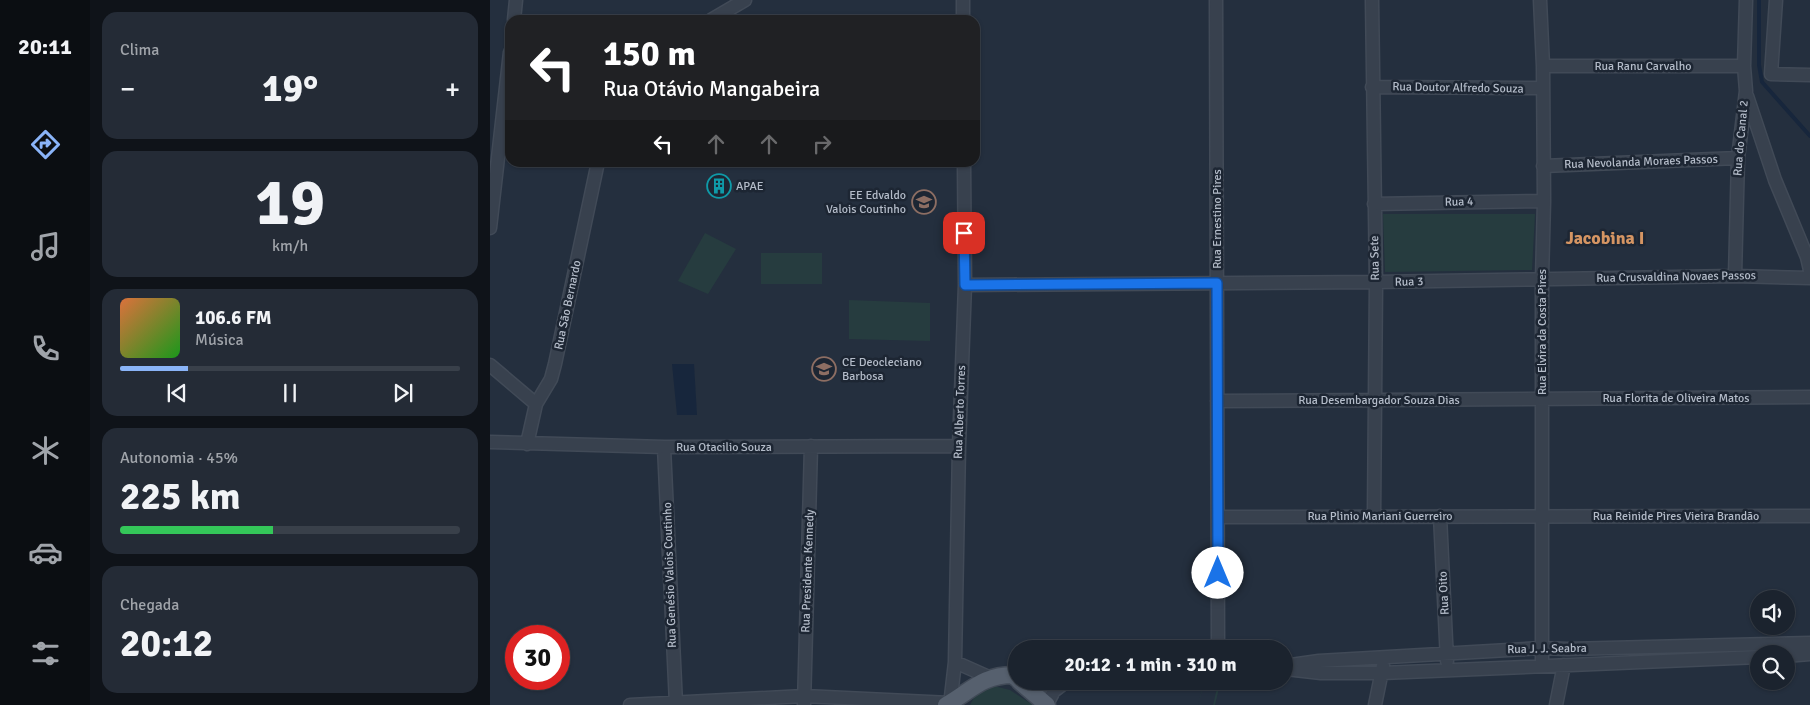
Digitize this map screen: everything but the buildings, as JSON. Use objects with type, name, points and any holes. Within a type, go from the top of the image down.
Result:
[{"type":"main road","points":[[949,704],[974,686],[991,678],[1008,678]]},
{"type":"main road","points":[[1030,690],[1047,705]]},
{"type":"street","points":[[514,15],[516,0]]},
{"type":"street","points":[[720,15],[745,0]]},
{"type":"street","points":[[963,0],[963,15]]},
{"type":"street","name":"Rua Ernestino Pires","points":[[1216,0],[1218,640]]},
{"type":"street","name":"Rua Sete","points":[[1372,0],[1376,282],[1374,517]]},
{"type":"street","name":"Rua Elvira da Costa Pires","points":[[1540,0],[1544,166],[1541,399],[1542,665]]},
{"type":"street","name":"Rua do Canal 2","points":[[1735,276],[1738,158],[1746,91],[1744,66],[1746,0]]},
{"type":"street","points":[[1776,0],[1771,74],[1810,75]]},
{"type":"street","name":"Rua Ranu Carvalho","points":[[1543,66],[1744,66]]},
{"type":"street","name":"Rua Doutor Alfredo Souza","points":[[1372,87],[1543,88]]},
{"type":"street","points":[[1746,91],[1775,180],[1807,258],[1810,270]]},
{"type":"street","points":[[490,228],[505,96]]},
{"type":"street","name":"Rua Nevolanda Moraes Passos","points":[[1544,166],[1738,158]]},
{"type":"street","name":"Rua São Bernardo","points":[[527,444],[536,404],[550,379],[555,364],[597,167]]},
{"type":"street","name":"Rua Alberto Torres","points":[[949,704],[955,662],[959,446],[965,285],[964,167]]},
{"type":"street","name":"Rua 4","points":[[1374,204],[1544,201]]},
{"type":"street","name":"Rua Crusvaldina Novaes Passos","points":[[1542,279],[1735,276],[1810,278]]},
{"type":"street","name":"Rua 3","points":[[965,285],[1542,279]]},
{"type":"street","points":[[490,365],[536,404]]},
{"type":"street","name":"Rua Florita de Oliveira Matos","points":[[1541,399],[1810,397]]},
{"type":"street","name":"Rua Desembargador Souza Dias","points":[[1218,401],[1541,399]]},
{"type":"street","name":"Rua Otacilio Souza","points":[[490,442],[664,447],[959,446]]},
{"type":"street","name":"Rua Presidente Kennedy","points":[[804,700],[811,446]]},
{"type":"street","name":"Rua Genésio Valois Coutinho","points":[[664,447],[675,704]]},
{"type":"street","name":"Rua Oito","points":[[1440,516],[1447,671]]},
{"type":"street","name":"Rua Reinide Pires Vieira Brandão","points":[[1541,516],[1810,516]]},
{"type":"street","name":"Rua Plinio Mariani Guerreiro","points":[[1218,517],[1541,516]]},
{"type":"street","name":"Rua J. J. Seabra","points":[[1293,665],[1319,660],[1542,648],[1810,643]]},
{"type":"street","points":[[1726,645],[1726,659]]},
{"type":"street","points":[[1795,655],[1810,654]]},
{"type":"street","points":[[1375,705],[1384,656]]},
{"type":"street","name":"Rua J. J. Seabra","points":[[1293,669],[1313,672],[1382,673],[1750,658]]},
{"type":"street","points":[[955,662],[991,678]]},
{"type":"street","points":[[1556,705],[1564,665]]},
{"type":"street","points":[[1047,705],[1055,690]]},
{"type":"street","points":[[630,705],[804,700],[949,704]]},
{"type":"green space","points":[[1383,214],[1535,214],[1532,270],[1385,272]]},
{"type":"green space","points":[[705,233],[736,249],[708,294],[678,281]]},
{"type":"green space","points":[[761,253],[822,253],[822,284],[761,284]]},
{"type":"green space","points":[[849,300],[930,303],[930,341],[849,339]]},
{"type":"green space","points":[[994,686],[1010,690],[1033,705],[970,705],[976,694]]},
{"type":"green space","points":[[1217,690],[1219,690],[1215,705],[1213,705]]},
{"type":"water","points":[[672,364],[694,364],[697,415],[677,415]]},
{"type":"waterway","points":[[1759,0],[1759,65],[1762,82],[1810,136]]},
{"type":"place","name":"APAE","points":[[719,186]]},
{"type":"place","name":"EE Edvaldo Valois Coutinho","points":[[924,202]]},
{"type":"place","name":"CE Deocleciano Barbosa","points":[[824,369]]},
{"type":"district","name":"Jacobina I","points":[[1605,238]]},
{"type":"route","points":[[964,233],[965,285],[1217,283],[1218,573]]}]
